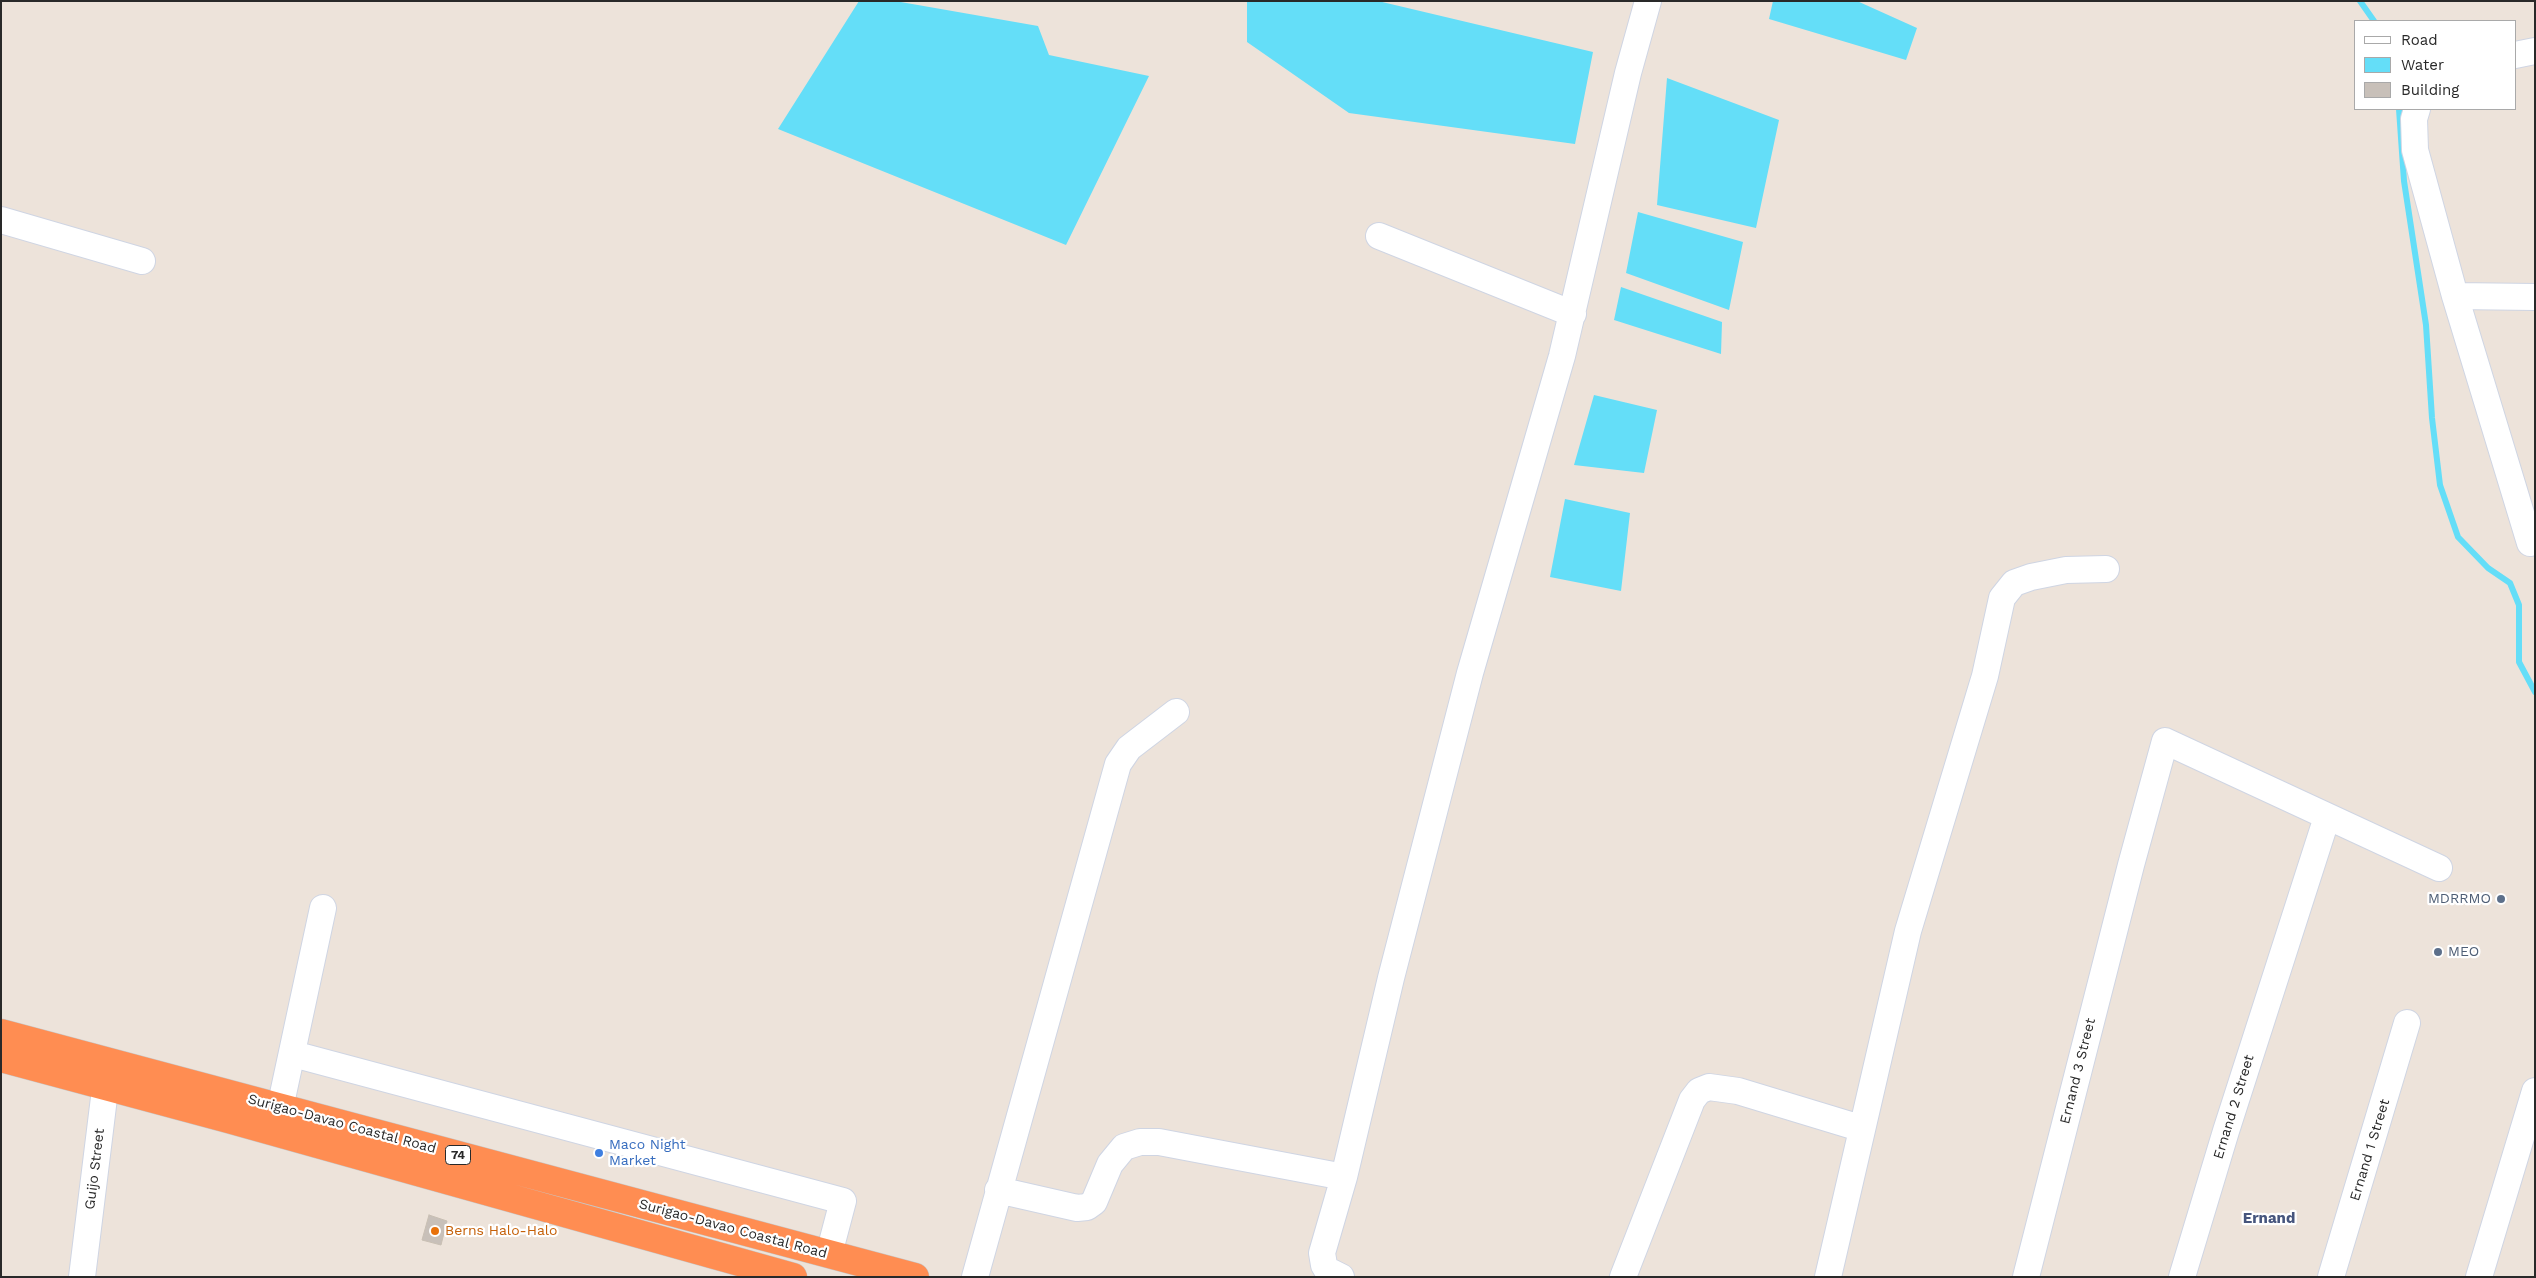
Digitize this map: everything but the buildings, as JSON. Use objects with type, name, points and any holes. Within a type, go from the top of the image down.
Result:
[{"type":"highway","name":"Surigao-Davao Coastal Road","points":[[1,1033],[107,1074],[762,1273],[794,1277]]},
{"type":"highway","name":"Surigao-Davao Coastal Road","points":[[1,1058],[107,1074],[280,1108],[915,1277]]},
{"type":"street","points":[[1341,1277],[1327,1270],[1322,1253],[1344,1176],[1391,978],[1470,673],[1573,314],[1628,73],[1648,1]]},
{"type":"street","points":[[2516,55],[2535,51]]},
{"type":"street","points":[[2416,110],[2414,119],[2416,150],[2455,296],[2530,543]]},
{"type":"street","points":[[1,220],[142,261]]},
{"type":"street","points":[[1379,236],[1573,314]]},
{"type":"street","points":[[2455,296],[2535,297]]},
{"type":"street","points":[[1828,1277],[1860,1128],[1908,931],[1985,676],[2002,598],[2014,584],[2030,577],[2066,570],[2106,569]]},
{"type":"street","points":[[975,1277],[998,1190],[1047,1025],[1118,764],[1129,748],[1176,712]]},
{"type":"street","name":"Ernand 3 Street","points":[[2026,1277],[2131,865],[2165,741],[2327,817]]},
{"type":"street","points":[[2327,817],[2439,868]]},
{"type":"street","name":"Ernand 2 Street","points":[[2182,1277],[2226,1131],[2327,817]]},
{"type":"street","points":[[280,1108],[324,908]]},
{"type":"street","name":"Ernand 1 Street","points":[[2331,1277],[2407,1023]]},
{"type":"street","points":[[293,1054],[843,1201],[829,1254]]},
{"type":"street","name":"Guijo Street","points":[[82,1277],[107,1074]]},
{"type":"street","points":[[1623,1277],[1692,1100],[1699,1091],[1709,1087],[1738,1091],[1860,1128]]},
{"type":"street","points":[[2479,1277],[2535,1091]]},
{"type":"street","points":[[998,1190],[1077,1208],[1087,1207],[1094,1202],[1110,1164],[1124,1147],[1140,1142],[1159,1142],[1344,1176]]},
{"type":"street","points":[[762,1273],[772,1239]]},
{"type":"water","points":[[859,1],[895,1],[1038,26],[1049,55],[1149,76],[1066,245],[778,129]]},
{"type":"water","points":[[1247,1],[1378,1],[1593,52],[1575,144],[1349,113],[1247,42]]},
{"type":"water","points":[[1773,1],[1857,1],[1917,28],[1906,60],[1769,19]]},
{"type":"water","points":[[1667,78],[1779,120],[1756,228],[1657,205]]},
{"type":"water","points":[[1638,212],[1743,242],[1729,310],[1626,273]]},
{"type":"water","points":[[1621,287],[1722,322],[1721,354],[1614,320]]},
{"type":"water","points":[[1594,395],[1657,410],[1644,473],[1574,465]]},
{"type":"water","points":[[1565,499],[1630,513],[1621,591],[1550,577]]},
{"type":"waterway","points":[[2360,1],[2373,20]]},
{"type":"waterway","points":[[2399,110],[2404,181],[2426,325],[2432,418],[2440,485],[2458,537],[2488,568],[2510,583],[2519,605],[2519,662],[2535,692]]},
{"type":"place","name":"MDRRMO","points":[[2501,899]]},
{"type":"place","name":"MEO","points":[[2438,952]]},
{"type":"place","name":"Maco Night Market","points":[[599,1153]]},
{"type":"place","name":"Berns Halo-Halo","points":[[435,1231]]},
{"type":"district","name":"Ernand","points":[[2269,1219]]}]
